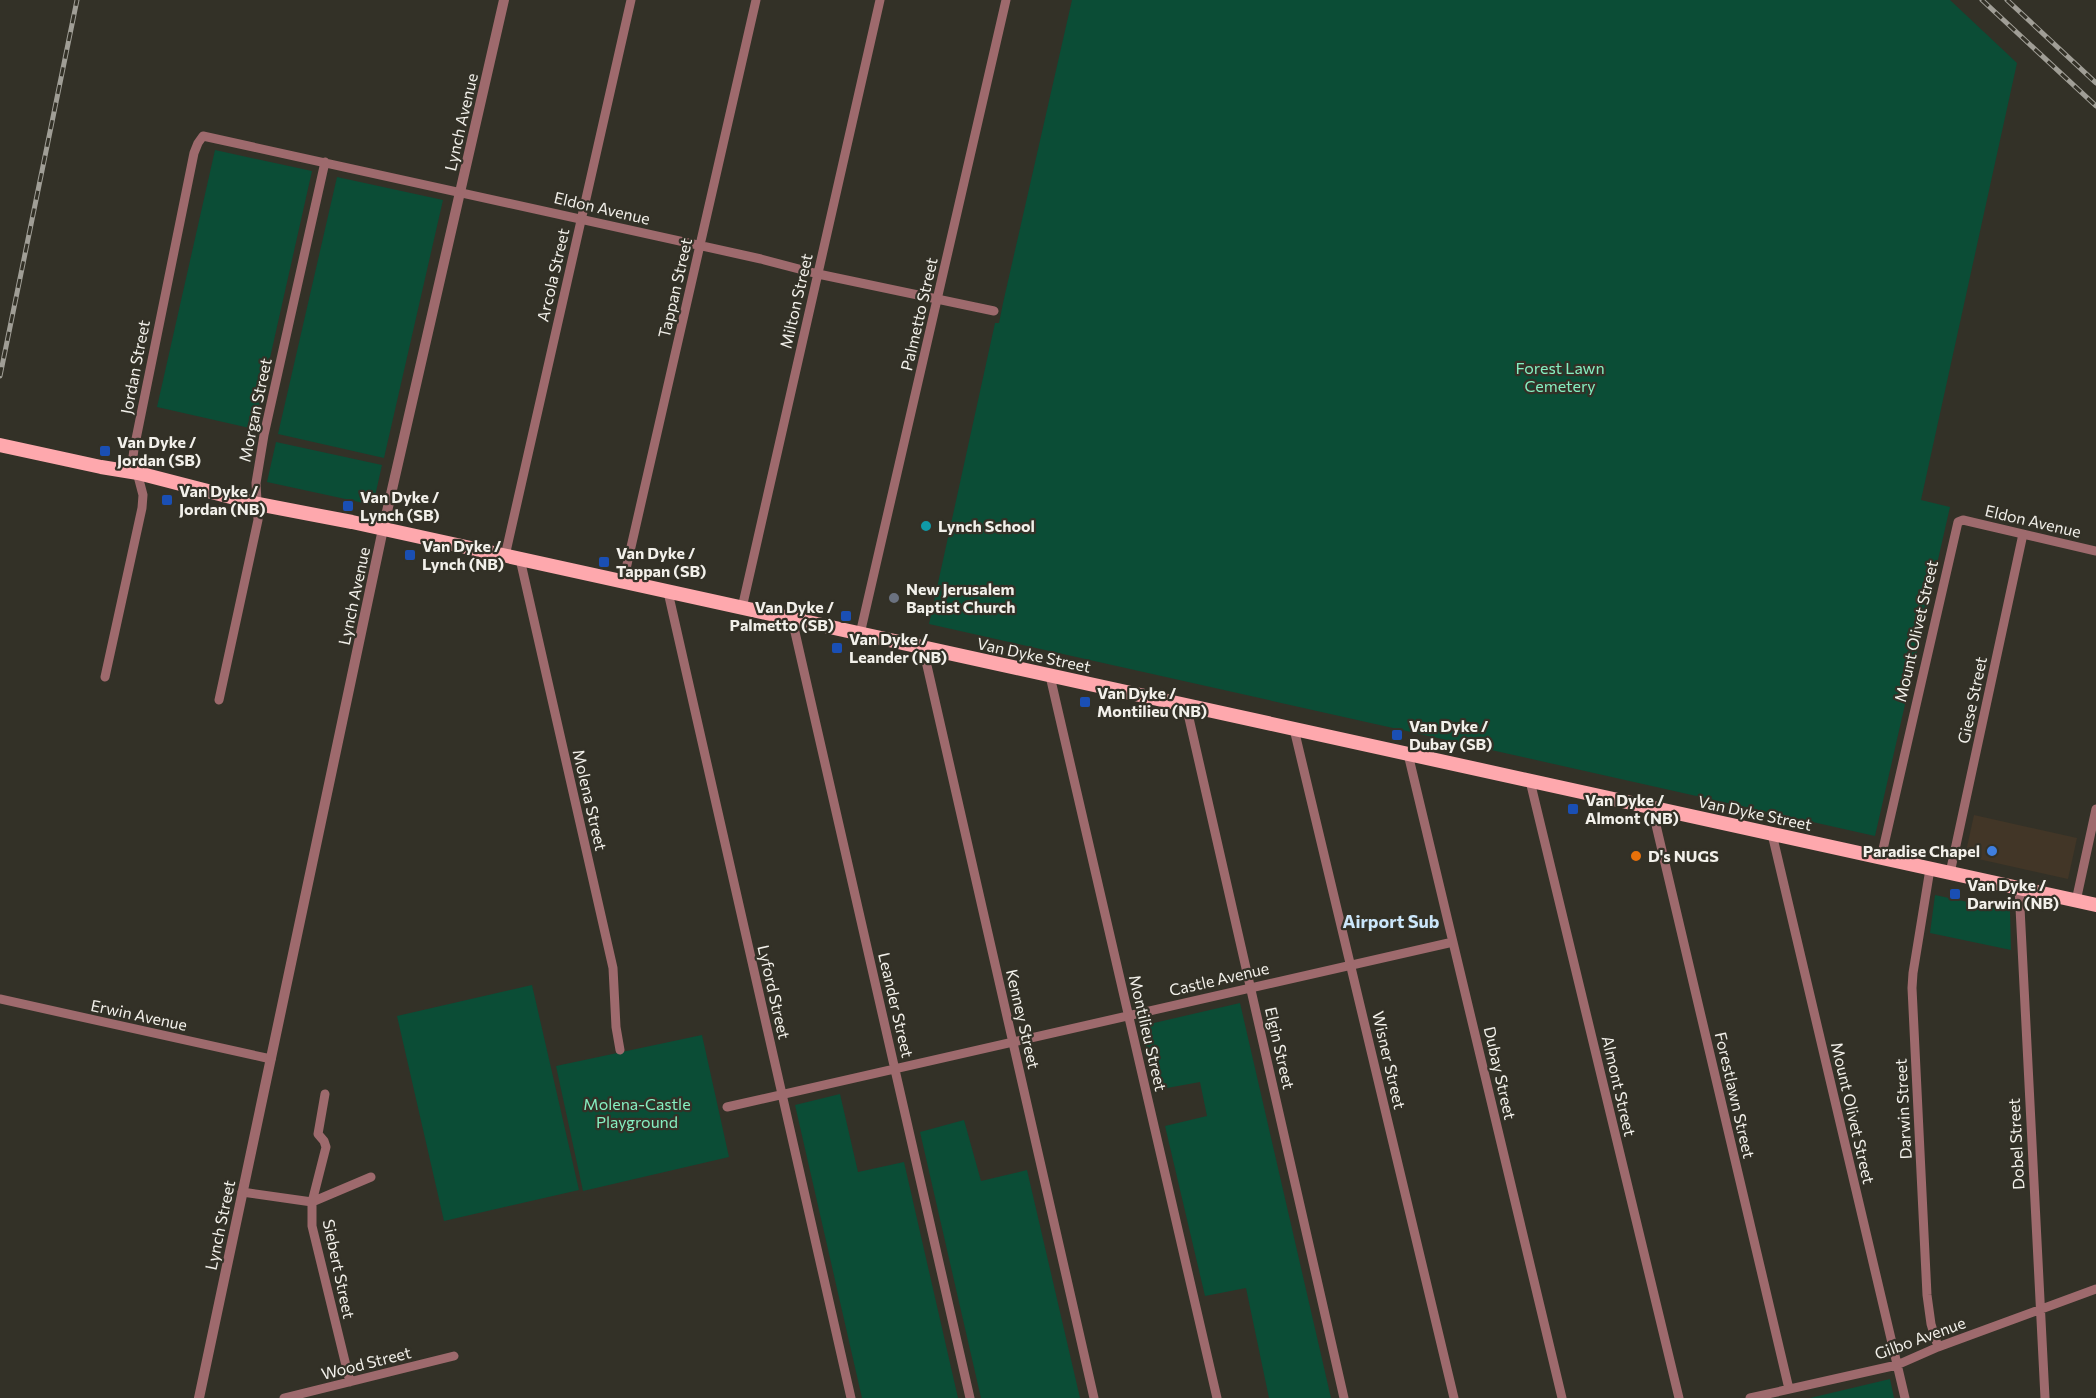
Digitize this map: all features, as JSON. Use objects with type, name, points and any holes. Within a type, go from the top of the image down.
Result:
[{"type":"main road","name":"Van Dyke Street","points":[[0,445],[138,473],[258,504],[383,529],[2096,905]]},
{"type":"street","name":"Lynch Avenue","points":[[271,1059],[383,529],[504,0]]},
{"type":"street","name":"Arcola Street","points":[[505,556],[631,0]]},
{"type":"street","name":"Tappan Street","points":[[623,582],[756,0]]},
{"type":"street","name":"Milton Street","points":[[742,608],[880,0]]},
{"type":"street","name":"Palmetto Street","points":[[860,634],[1006,0]]},
{"type":"street","name":"Eldon Avenue","points":[[203,136],[818,274],[994,311]]},
{"type":"street","name":"Jordan Street","points":[[105,677],[142,508],[143,495],[132,457],[194,153],[203,136]]},
{"type":"street","name":"Morgan Street","points":[[219,700],[258,520],[256,483],[264,435],[325,162]]},
{"type":"street","name":"Eldon Avenue","points":[[1963,520],[2096,552]]},
{"type":"street","name":"Mount Olivet Street","points":[[1881,858],[1955,527],[1963,520]]},
{"type":"street","name":"Giese Street","points":[[1950,873],[2023,534]]},
{"type":"street","name":"Molena Street","points":[[520,559],[613,968],[616,1027],[620,1050]]},
{"type":"street","name":"Lyford Street","points":[[668,592],[851,1398]]},
{"type":"street","name":"Leander Street","points":[[792,619],[970,1398]]},
{"type":"street","name":"Kenney Street","points":[[922,648],[1094,1398]]},
{"type":"street","name":"Montilieu Street","points":[[1050,676],[1217,1398]]},
{"type":"street","name":"Elgin Street","points":[[1186,705],[1344,1398]]},
{"type":"street","name":"Wisner Street","points":[[1294,729],[1454,1398]]},
{"type":"street","name":"Dubay Street","points":[[1408,754],[1562,1398]]},
{"type":"street","name":"Almont Street","points":[[1530,781],[1679,1398]]},
{"type":"street","name":"Forestlawn Street","points":[[1652,808],[1789,1389]]},
{"type":"street","points":[[2076,901],[2096,809]]},
{"type":"street","name":"Mount Olivet Street","points":[[1772,834],[1905,1398]]},
{"type":"street","name":"Darwin Street","points":[[1930,869],[1912,988],[1927,1295],[1931,1324],[1938,1347]]},
{"type":"street","name":"Dobel Street","points":[[2019,888],[2045,1398]]},
{"type":"street","name":"Castle Avenue","points":[[728,1107],[1453,942]]},
{"type":"street","name":"Erwin Avenue","points":[[0,999],[271,1059]]},
{"type":"street","name":"Lynch Street","points":[[199,1398],[271,1059]]},
{"type":"street","name":"Siebert Street","points":[[325,1094],[318,1134],[326,1147],[312,1202],[312,1226],[350,1382]]},
{"type":"street","points":[[243,1192],[312,1202],[370,1176]]},
{"type":"street","name":"Gilbo Avenue","points":[[1750,1398],[1898,1365],[1938,1347],[2096,1289]]},
{"type":"street","name":"Wood Street","points":[[284,1398],[454,1356]]},
{"type":"shaded area","points":[[1974,815],[2077,838],[2068,879],[1965,856]]},
{"type":"green space","name":"Forest Lawn Cemetery","points":[[1072,0],[1950,0],[2017,63],[1921,500],[1950,507],[1875,836],[929,624],[995,323],[999,323]]},
{"type":"green space","points":[[215,150],[312,171],[254,429],[157,407]]},
{"type":"green space","points":[[337,177],[443,200],[384,458],[278,434]]},
{"type":"green space","points":[[276,442],[382,465],[373,505],[267,482]]},
{"type":"green space","points":[[1935,895],[2010,911],[2011,950],[1930,933]]},
{"type":"green space","points":[[532,985],[579,1190],[444,1221],[397,1016]]},
{"type":"green space","points":[[1240,1003],[1331,1398],[1269,1398],[1246,1288],[1205,1296],[1165,1126],[1207,1116],[1200,1082],[1156,1090],[1141,1026]]},
{"type":"green space","name":"Molena-Castle Playground","points":[[702,1035],[729,1157],[583,1191],[556,1066]]},
{"type":"green space","points":[[840,1094],[858,1172],[904,1162],[958,1398],[862,1398],[795,1105]]},
{"type":"green space","points":[[964,1120],[981,1181],[1027,1170],[1080,1398],[981,1398],[920,1132]]},
{"type":"green space","points":[[1890,1379],[1894,1398],[1810,1398]]},
{"type":"railway","points":[[0,376],[77,0]]},
{"type":"railway","points":[[1982,0],[2096,106]]},
{"type":"railway","points":[[2007,0],[2096,83]]},
{"type":"place","name":"Van Dyke / Jordan (SB)","points":[[105,451]]},
{"type":"place","name":"Van Dyke / Jordan (NB)","points":[[167,500]]},
{"type":"place","name":"Van Dyke / Lynch (SB)","points":[[348,506]]},
{"type":"place","name":"Lynch School","points":[[926,526]]},
{"type":"place","name":"Van Dyke / Lynch (NB)","points":[[410,555]]},
{"type":"place","name":"Van Dyke / Tappan (SB)","points":[[604,562]]},
{"type":"place","name":"New Jerusalem Baptist Church","points":[[894,598]]},
{"type":"place","name":"Van Dyke / Palmetto (SB)","points":[[846,616]]},
{"type":"place","name":"Van Dyke / Leander (NB)","points":[[837,648]]},
{"type":"place","name":"Van Dyke / Montilieu (NB)","points":[[1085,702]]},
{"type":"place","name":"Van Dyke / Dubay (SB)","points":[[1397,735]]},
{"type":"place","name":"Van Dyke / Almont (NB)","points":[[1573,809]]},
{"type":"place","name":"Paradise Chapel","points":[[1992,851]]},
{"type":"place","name":"D's NUGS","points":[[1636,856]]},
{"type":"place","name":"Van Dyke / Darwin (NB)","points":[[1955,894]]},
{"type":"district","name":"Airport Sub","points":[[1391,922]]}]
